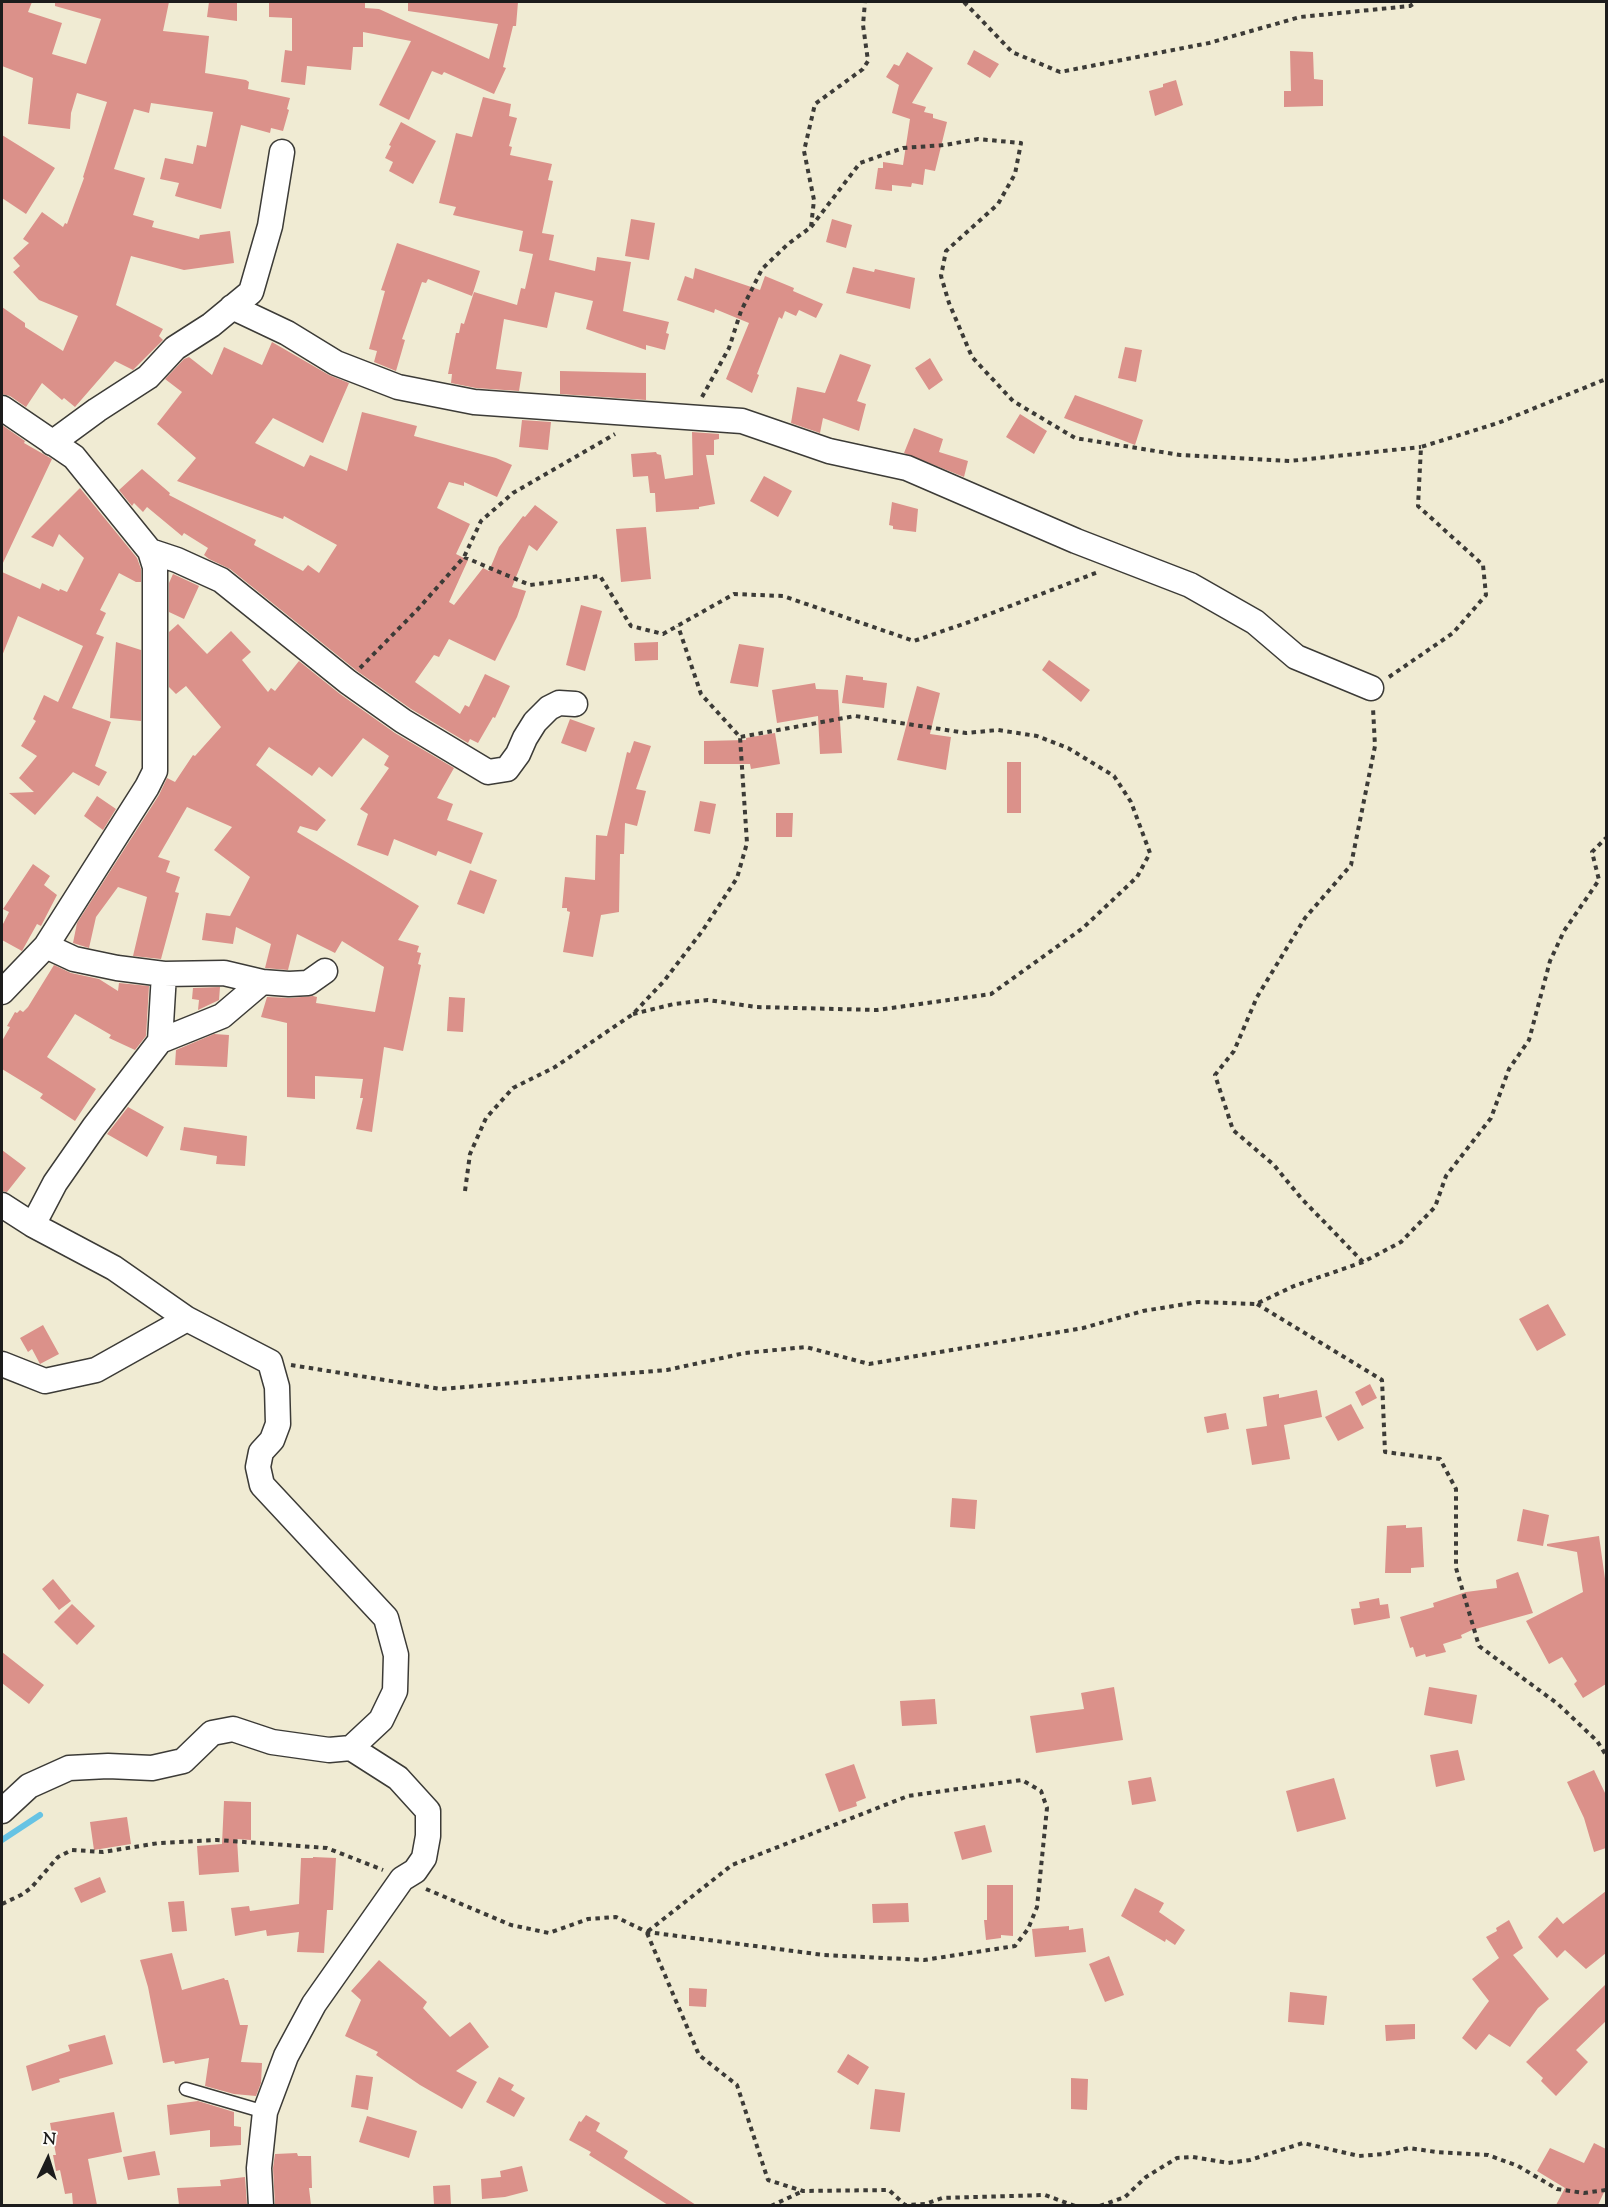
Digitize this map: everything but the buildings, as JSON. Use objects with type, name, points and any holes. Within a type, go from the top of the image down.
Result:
[{"type":"street","points":[[52,443],[148,377],[175,348],[211,324],[251,292],[270,225],[282,152]]},
{"type":"street","points":[[232,307],[287,333],[336,363],[398,387],[474,402],[742,421],[829,451],[907,468],[1076,541],[1190,585],[1255,622],[1296,657],[1371,688]]},
{"type":"street","points":[[2,408],[74,457],[150,551],[155,567],[155,771],[46,946],[2,992]]},
{"type":"street","points":[[150,551],[177,560],[221,580],[348,682],[403,721],[488,772],[507,769],[535,722],[549,708],[560,703],[575,704]]},
{"type":"street","points":[[46,946],[74,959],[117,968],[164,974],[224,973],[262,982],[290,984],[308,982],[325,971]]},
{"type":"street","points":[[160,1041],[164,974]]},
{"type":"street","points":[[33,1225],[55,1183],[94,1127],[160,1041],[222,1016],[262,982]]},
{"type":"street","points":[[2,1205],[33,1225],[114,1268],[187,1318],[270,1362],[277,1387],[278,1424],[272,1440],[261,1452],[258,1467],[262,1485],[386,1618],[396,1655],[395,1691],[381,1720],[351,1748]]},
{"type":"street","points":[[2,1364],[45,1381],[96,1371],[187,1318]]},
{"type":"street","points":[[2,1811],[29,1786],[69,1768],[108,1766],[152,1768],[183,1761],[212,1732],[233,1729],[272,1742],[329,1750],[351,1748],[398,1778],[428,1811],[428,1836],[424,1858],[415,1871],[402,1879],[314,2004],[286,2056],[265,2112],[259,2168],[261,2205]]},
{"type":"lane","points":[[186,2089],[265,2112]]},
{"type":"path","points":[[811,227],[814,200],[804,150],[815,105],[863,69],[868,61],[863,25],[865,2]]},
{"type":"path","points":[[963,2],[1012,52],[1060,72],[1209,43],[1300,17],[1410,6],[1416,2]]},
{"type":"path","points":[[670,416],[701,397],[716,375],[729,348],[741,311],[762,269],[788,244],[811,227],[860,163],[903,148],[945,145],[978,139],[1021,143],[1015,174],[998,204],[946,251],[941,276],[949,303],[972,357],[1013,400],[1076,438],[1180,455],[1290,461],[1420,447],[1498,423],[1606,379]]},
{"type":"path","points":[[348,682],[464,557],[481,520],[513,493],[616,434]]},
{"type":"path","points":[[1363,1262],[1301,1198],[1274,1165],[1233,1130],[1215,1076],[1234,1051],[1257,997],[1305,918],[1351,865],[1375,746],[1371,688],[1454,633],[1486,595],[1483,565],[1418,507],[1420,447]]},
{"type":"path","points":[[464,557],[530,585],[600,576],[631,626],[663,634],[734,594],[783,596],[914,642],[1129,560]]},
{"type":"path","points":[[465,1191],[470,1154],[486,1118],[513,1088],[555,1067],[633,1014],[664,981],[703,930],[737,878],[747,843],[740,737],[701,694],[678,626]]},
{"type":"path","points":[[633,1014],[674,1004],[708,1000],[756,1007],[877,1010],[991,994],[1083,928],[1137,877],[1150,854],[1131,802],[1114,776],[1068,748],[1037,736],[998,730],[966,733],[855,716],[740,737]]},
{"type":"path","points":[[270,1362],[441,1389],[667,1370],[745,1353],[806,1347],[869,1364],[1083,1328],[1165,1307],[1198,1302],[1256,1304],[1294,1286],[1363,1262],[1401,1242],[1435,1207],[1446,1176],[1491,1118],[1509,1069],[1528,1040],[1550,961],[1564,931],[1599,880],[1592,852],[1606,838]]},
{"type":"path","points":[[1256,1304],[1382,1380],[1385,1452],[1440,1459],[1456,1489],[1456,1568],[1479,1646],[1558,1704],[1597,1741],[1606,1755]]},
{"type":"path","points":[[2,1904],[31,1888],[58,1857],[72,1850],[103,1852],[159,1843],[218,1840],[327,1848],[511,1925],[549,1933],[588,1919],[616,1917],[647,1932],[824,1955],[924,1960],[1015,1946],[1028,1929],[1037,1907],[1047,1808],[1041,1791],[1022,1780],[908,1796],[732,1865],[647,1932]]},
{"type":"path","points":[[647,1932],[699,2055],[737,2085],[768,2180],[803,2191],[889,2190],[905,2205],[925,2204],[942,2198],[1045,2195],[1075,2205]]},
{"type":"path","points":[[1100,2205],[1125,2198],[1146,2177],[1177,2158],[1193,2157],[1228,2163],[1250,2160],[1303,2143],[1359,2156],[1384,2154],[1408,2148],[1488,2155],[1518,2166],[1557,2189],[1584,2193],[1606,2190]]},
{"type":"path","points":[[771,2205],[803,2191]]},
{"type":"waterway","points":[[2,1840],[40,1815]]}]
